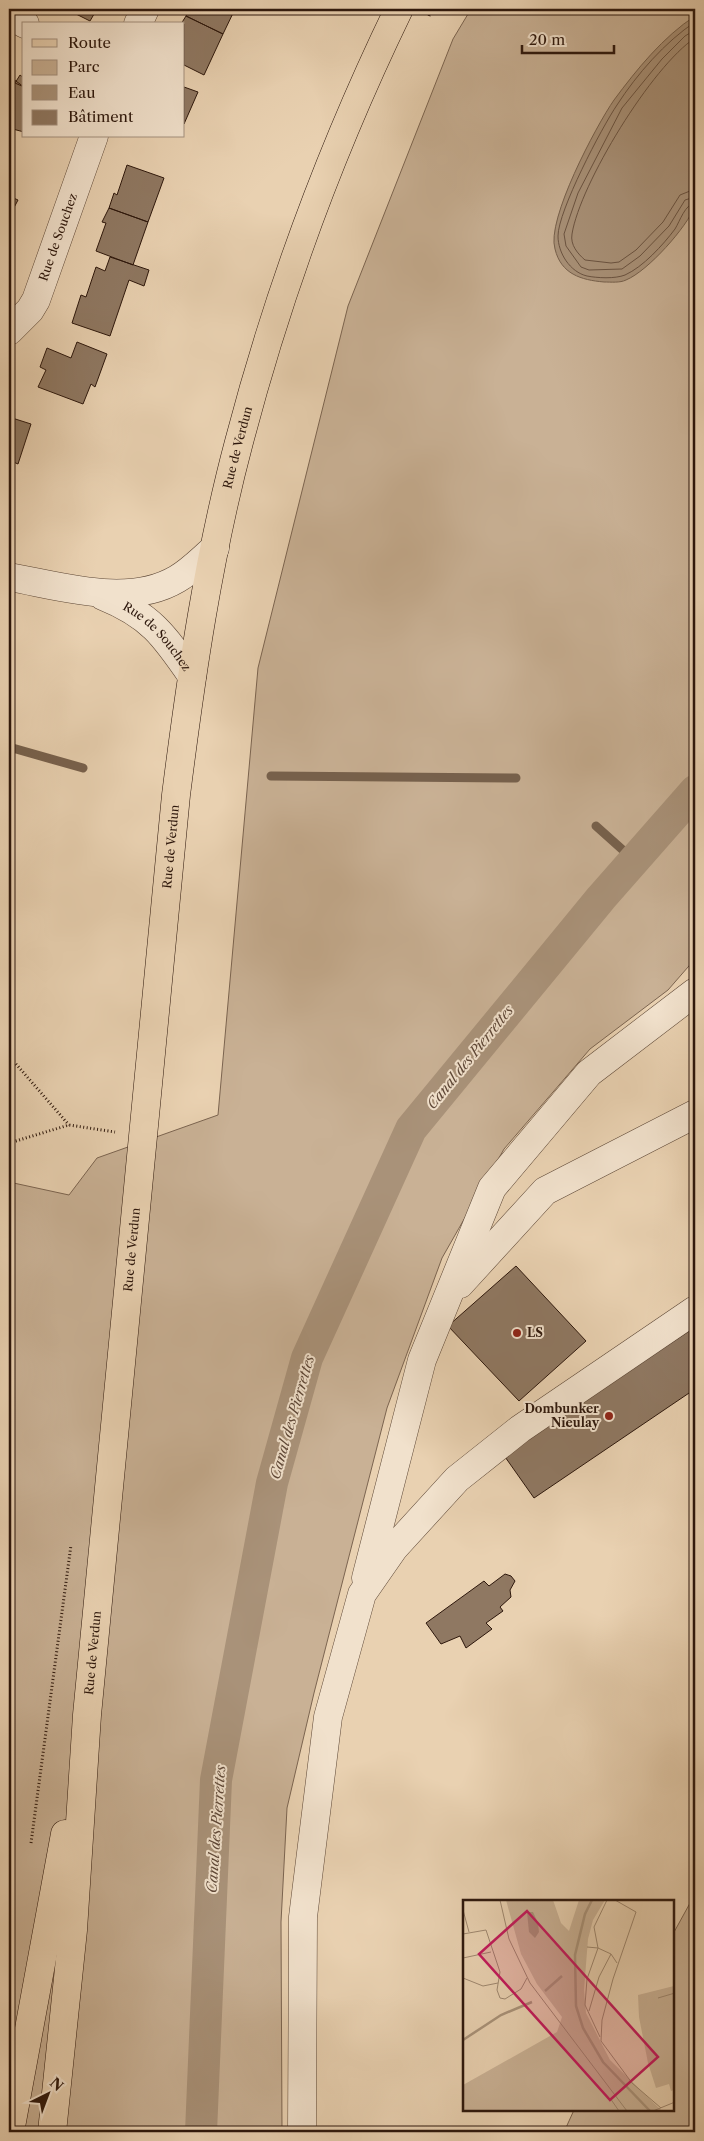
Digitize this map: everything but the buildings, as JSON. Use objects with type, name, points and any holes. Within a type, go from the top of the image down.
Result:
[{"type":"main road","name":"Rue de Verdun","points":[[52,2132],[73,1930],[87,1715],[176,795],[192,676],[215,548],[238,443],[284,289],[318,193],[399,9]]},
{"type":"main road","name":"Rue de Verdun","points":[[10,2132],[87,1715]]},
{"type":"street","points":[[139,22],[144,9]]},
{"type":"street","points":[[9,15],[22,22]]},
{"type":"street","name":"Rue de Souchez","points":[[9,330],[30,310],[39,294],[93,138]]},
{"type":"street","name":"Rue de Souchez","points":[[9,577],[90,591],[123,593],[152,590],[177,579],[215,548]]},
{"type":"street","name":"Rue de Souchez","points":[[90,591],[122,604],[150,622],[164,636],[192,676]]},
{"type":"street","points":[[302,2132],[303,1917],[328,1717],[362,1594],[422,1360],[492,1188],[589,1073],[695,992]]},
{"type":"street","points":[[447,1298],[545,1191],[695,1114]]},
{"type":"street","points":[[362,1594],[394,1548],[457,1479],[520,1428],[695,1310]]},
{"type":"path","points":[[428,17],[432,9]]},
{"type":"path","points":[[9,1056],[69,1125]]},
{"type":"path","points":[[9,1143],[69,1125],[143,1137]]},
{"type":"path","points":[[30,1851],[72,1539]]},
{"type":"green space","points":[[471,9],[695,9],[695,959],[668,990],[590,1049],[504,1149],[442,1258],[387,1408],[314,1693],[287,1808],[281,1922],[282,2132],[9,2132],[9,1182],[69,1195],[97,1158],[218,1115],[258,668],[348,306],[453,39]]},
{"type":"green space","points":[[695,1894],[695,2132],[564,2132],[574,2111],[674,2111],[674,1932]]},
{"type":"water","points":[[695,16],[696,202],[691,215],[666,248],[645,268],[624,281],[604,282],[587,280],[573,274],[567,270],[558,258],[554,235],[558,217],[574,173],[596,130],[623,88],[661,44]]},
{"type":"waterway","points":[[9,747],[83,768]]},
{"type":"waterway","points":[[271,776],[516,778]]},
{"type":"waterway","name":"Canal des Pierrettes","points":[[201,2132],[216,1780],[272,1483],[307,1358],[411,1129],[601,898],[695,791]]},
{"type":"waterway","points":[[596,826],[634,860]]},
{"type":"place","name":"LS","points":[[517,1333]]},
{"type":"place","name":"Dombunker Nieulay","points":[[609,1416]]}]
